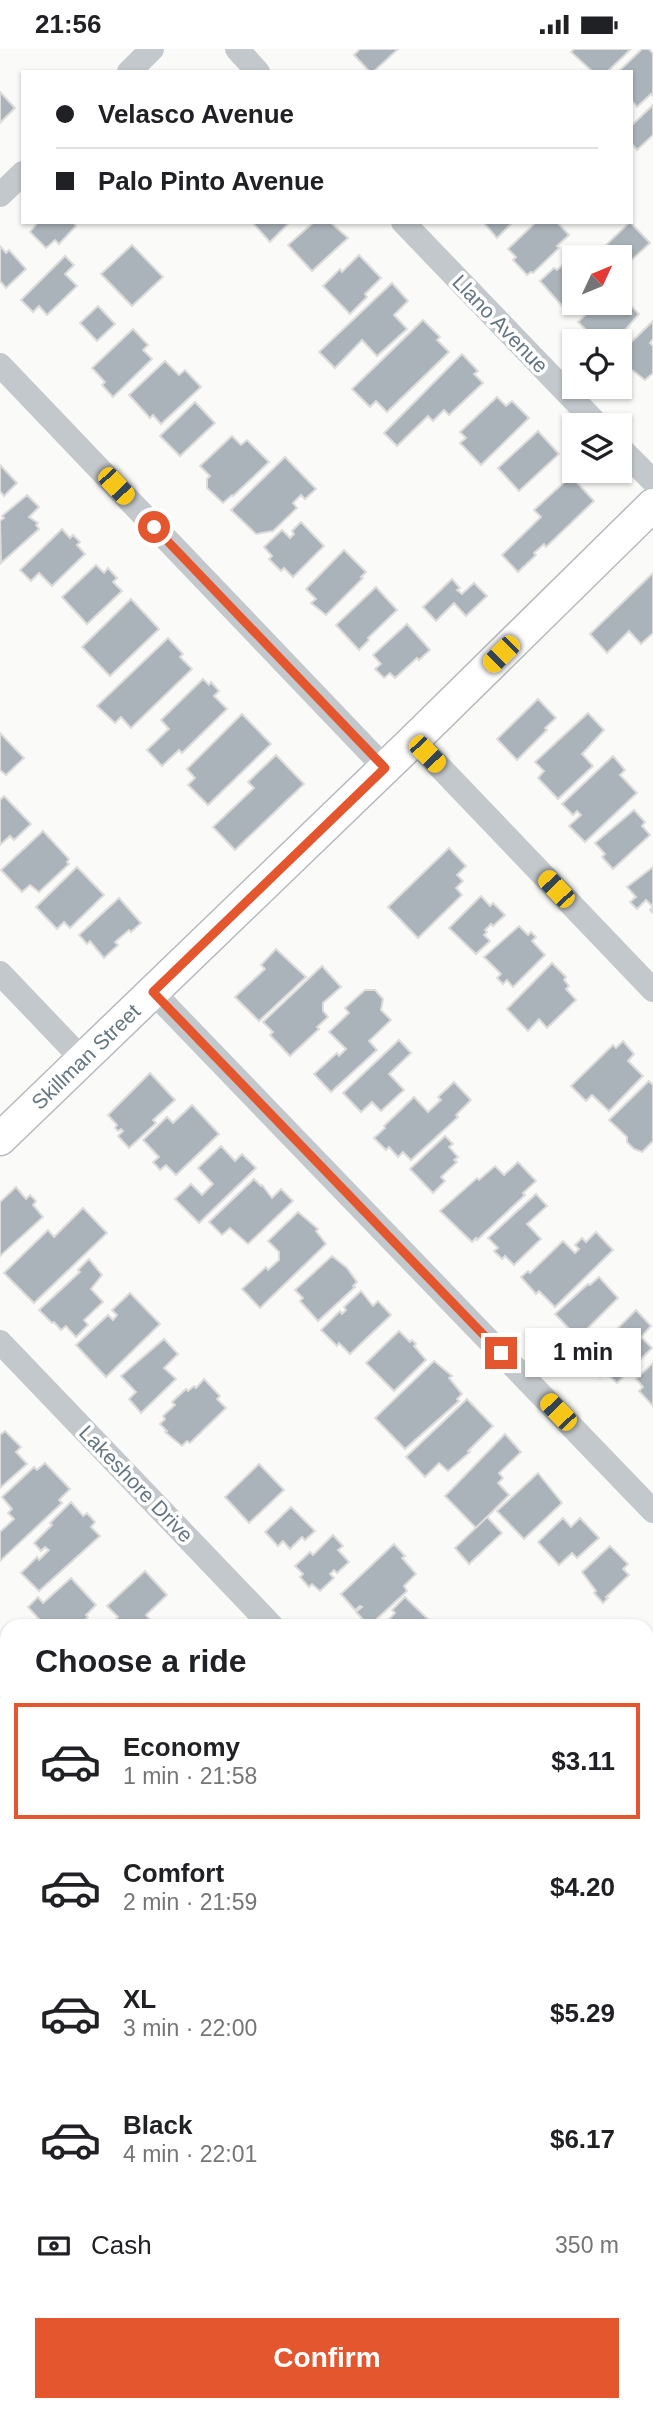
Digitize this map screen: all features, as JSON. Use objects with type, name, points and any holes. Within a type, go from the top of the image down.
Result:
[{"type":"main road","name":"Skillman Street","points":[[0,1139],[414,740],[653,505]]},
{"type":"street","points":[[131,70],[152,49]]},
{"type":"street","points":[[237,49],[256,70]]},
{"type":"street","points":[[0,195],[21,175]]},
{"type":"street","name":"Llano Avenue","points":[[405,224],[586,413]]},
{"type":"street","points":[[0,365],[385,768]]},
{"type":"street","points":[[632,460],[653,481]]},
{"type":"street","points":[[414,740],[653,991]]},
{"type":"street","points":[[0,973],[83,1060]]},
{"type":"street","points":[[153,992],[653,1511]]},
{"type":"street","name":"Lakeshore Drive","points":[[0,1342],[265,1619]]},
{"type":"building","points":[[360,49],[398,49],[375,70],[368,70],[354,55]]},
{"type":"building","points":[[574,49],[631,49],[609,70],[591,70],[571,52]]},
{"type":"building","points":[[642,49],[649,49],[653,54],[653,96],[651,94],[637,107],[633,102],[633,70],[620,70]]},
{"type":"building","points":[[0,92],[15,108],[0,123]]},
{"type":"building","points":[[653,105],[653,135],[637,150],[633,145],[633,124]]},
{"type":"building","points":[[36,224],[76,226],[59,244],[55,240],[46,248],[30,232]]},
{"type":"building","points":[[254,224],[288,224],[270,242]]},
{"type":"building","points":[[312,224],[332,224],[348,238],[312,271],[288,245]]},
{"type":"building","points":[[485,224],[511,224],[497,238]]},
{"type":"building","points":[[534,224],[559,224],[569,235],[533,273],[527,275],[513,260],[516,257],[508,249]]},
{"type":"building","points":[[628,224],[632,224],[650,243],[632,260],[632,245],[606,245]]},
{"type":"building","points":[[132,245],[163,277],[132,306],[101,274]]},
{"type":"building","points":[[0,246],[6,253],[9,250],[26,269],[6,288],[0,281]]},
{"type":"building","points":[[359,255],[381,278],[350,314],[323,286]]},
{"type":"building","points":[[65,256],[74,265],[65,274],[77,286],[47,315],[39,306],[33,312],[21,300]]},
{"type":"building","points":[[562,265],[562,306],[540,281],[554,268],[557,270]]},
{"type":"building","points":[[392,283],[408,301],[394,315],[407,329],[377,356],[362,340],[335,368],[319,352]]},
{"type":"building","points":[[98,306],[115,324],[97,341],[80,323]]},
{"type":"building","points":[[632,307],[639,314],[626,329],[585,329],[578,322],[585,315],[632,315]]},
{"type":"building","points":[[423,320],[440,337],[437,340],[449,352],[387,412],[376,401],[370,407],[352,389]]},
{"type":"building","points":[[653,321],[653,339],[650,343],[653,346],[653,373],[645,380],[632,370],[632,341]]},
{"type":"building","points":[[133,329],[148,345],[143,350],[152,359],[113,397],[102,385],[105,382],[92,368]]},
{"type":"building","points":[[462,354],[478,371],[474,374],[483,383],[449,415],[444,410],[433,421],[428,416],[397,446],[384,433]]},
{"type":"building","points":[[165,361],[179,375],[185,370],[201,387],[161,424],[153,415],[150,418],[129,395]]},
{"type":"building","points":[[497,397],[506,406],[512,401],[529,418],[481,465],[460,443],[466,438],[460,432]]},
{"type":"building","points":[[195,402],[215,423],[180,456],[160,436]]},
{"type":"building","points":[[538,431],[559,454],[519,491],[498,468]]},
{"type":"building","points":[[232,436],[241,445],[247,440],[269,462],[223,503],[207,488],[207,479],[210,476],[200,466]]},
{"type":"building","points":[[285,457],[316,489],[305,499],[301,495],[293,503],[297,508],[273,531],[256,534],[231,510]]},
{"type":"building","points":[[0,465],[17,483],[4,496],[0,491]]},
{"type":"building","points":[[563,483],[577,483],[594,501],[546,547],[544,544],[534,553],[536,555],[518,572],[502,555],[541,517],[534,510]]},
{"type":"building","points":[[27,495],[39,507],[29,517],[38,523],[36,525],[39,529],[1,563],[0,521],[4,518],[2,516]]},
{"type":"building","points":[[301,522],[324,546],[293,577],[284,568],[281,571],[269,559],[272,556],[264,547],[282,530],[290,538],[294,534],[292,531]]},
{"type":"building","points":[[62,529],[70,538],[73,535],[80,542],[77,545],[85,554],[52,586],[39,573],[31,581],[20,570]]},
{"type":"building","points":[[344,550],[366,572],[326,615],[311,603],[316,599],[306,589]]},
{"type":"building","points":[[96,565],[104,573],[108,568],[117,578],[113,582],[122,591],[87,624],[62,597]]},
{"type":"building","points":[[653,573],[653,633],[641,644],[629,631],[607,653],[590,634]]},
{"type":"building","points":[[452,579],[462,594],[474,583],[487,596],[466,616],[454,603],[436,621],[423,607]]},
{"type":"building","points":[[376,587],[397,610],[359,650],[336,625]]},
{"type":"building","points":[[131,599],[159,629],[110,676],[82,647]]},
{"type":"building","points":[[407,624],[430,650],[395,678],[390,673],[384,678],[375,669],[381,664],[373,655]]},
{"type":"building","points":[[168,638],[183,654],[180,657],[192,669],[131,728],[121,717],[115,723],[97,706]]},
{"type":"building","points":[[203,679],[209,685],[211,682],[219,691],[214,696],[227,709],[182,753],[179,750],[162,766],[147,750],[169,729],[161,720]]},
{"type":"building","points":[[538,699],[556,718],[517,760],[497,739]]},
{"type":"building","points":[[588,713],[604,730],[582,754],[593,766],[558,799],[538,778],[544,771],[535,762]]},
{"type":"building","points":[[242,714],[271,744],[208,805],[188,785],[195,778],[187,769]]},
{"type":"building","points":[[0,733],[24,758],[6,775],[0,770]]},
{"type":"building","points":[[276,755],[304,784],[235,850],[213,827],[254,788],[248,782]]},
{"type":"building","points":[[613,756],[625,770],[620,775],[637,793],[585,842],[569,826],[581,815],[577,811],[573,815],[562,804]]},
{"type":"building","points":[[4,796],[31,824],[14,840],[10,836],[0,845],[0,800]]},
{"type":"building","points":[[634,810],[645,822],[642,826],[650,835],[613,869],[602,857],[605,854],[595,843]]},
{"type":"building","points":[[43,831],[69,859],[69,864],[39,892],[30,885],[22,892],[1,870]]},
{"type":"building","points":[[449,848],[466,866],[457,875],[463,881],[456,888],[462,895],[418,938],[388,907]]},
{"type":"building","points":[[77,867],[104,895],[70,928],[64,922],[57,929],[36,907]]},
{"type":"building","points":[[653,867],[653,907],[646,900],[637,909],[630,902],[636,897],[627,887]]},
{"type":"building","points":[[481,896],[490,906],[493,903],[505,915],[485,930],[487,932],[484,935],[490,941],[476,954],[449,928]]},
{"type":"building","points":[[119,898],[141,923],[115,942],[118,945],[104,958],[90,941],[87,944],[79,935]]},
{"type":"building","points":[[519,926],[528,935],[531,932],[536,937],[532,941],[545,955],[513,987],[507,980],[503,984],[497,978],[501,974],[484,957]]},
{"type":"building","points":[[276,949],[306,977],[259,1021],[235,997],[265,969],[261,965]]},
{"type":"building","points":[[552,963],[566,977],[564,980],[569,986],[566,989],[576,1000],[547,1028],[539,1019],[528,1031],[507,1009]]},
{"type":"building","points":[[322,966],[341,987],[323,1003],[323,1011],[328,1017],[290,1056],[270,1035],[273,1032],[263,1022]]},
{"type":"building","points":[[365,990],[375,990],[383,999],[381,1010],[391,1020],[369,1041],[377,1050],[331,1092],[314,1074],[337,1053],[339,1056],[346,1049],[329,1032],[349,1013],[345,1008]]},
{"type":"building","points":[[399,1040],[411,1053],[389,1074],[404,1090],[381,1111],[372,1102],[361,1112],[343,1093]]},
{"type":"building","points":[[623,1041],[634,1054],[628,1061],[643,1076],[609,1111],[592,1095],[586,1101],[571,1086],[613,1045],[616,1048]]},
{"type":"building","points":[[150,1073],[175,1100],[153,1120],[156,1123],[129,1148],[118,1136],[123,1131],[115,1128],[117,1125],[108,1115]]},
{"type":"building","points":[[649,1081],[653,1085],[653,1141],[642,1152],[634,1149],[627,1142],[627,1137],[609,1120]]},
{"type":"building","points":[[454,1082],[471,1100],[456,1115],[458,1117],[411,1160],[403,1152],[398,1157],[389,1147],[386,1150],[374,1138],[414,1097],[428,1112],[441,1100],[438,1097]]},
{"type":"building","points":[[192,1105],[219,1134],[176,1175],[166,1165],[160,1170],[153,1162],[159,1157],[143,1140],[167,1117],[173,1123]]},
{"type":"building","points":[[445,1136],[453,1144],[449,1147],[458,1157],[454,1160],[457,1162],[441,1177],[445,1181],[433,1193],[410,1169]]},
{"type":"building","points":[[221,1146],[235,1161],[242,1154],[256,1168],[199,1223],[175,1199],[191,1184],[202,1195],[213,1184],[198,1168]]},
{"type":"building","points":[[518,1162],[536,1181],[523,1193],[525,1195],[472,1242],[440,1211],[477,1178],[479,1180],[495,1166],[504,1175]]},
{"type":"building","points":[[254,1179],[272,1198],[281,1189],[293,1201],[248,1244],[230,1228],[222,1235],[209,1222]]},
{"type":"building","points":[[16,1187],[26,1199],[30,1195],[36,1201],[33,1205],[43,1217],[0,1256],[0,1202]]},
{"type":"building","points":[[536,1194],[547,1206],[527,1224],[541,1239],[514,1265],[505,1256],[502,1259],[494,1251],[498,1248],[488,1238]]},
{"type":"building","points":[[83,1208],[107,1233],[34,1303],[4,1273],[48,1230],[54,1237]]},
{"type":"building","points":[[298,1212],[318,1229],[316,1231],[326,1244],[260,1308],[242,1289],[266,1267],[268,1270],[279,1260],[279,1252],[268,1241]]},
{"type":"building","points":[[596,1232],[613,1250],[555,1307],[539,1291],[536,1294],[521,1277],[528,1271],[530,1273],[563,1241],[575,1253],[579,1249],[575,1245],[582,1238],[586,1242]]},
{"type":"building","points":[[332,1256],[347,1268],[357,1282],[353,1286],[355,1287],[318,1321],[300,1301],[303,1298],[295,1290]]},
{"type":"building","points":[[89,1259],[102,1275],[91,1289],[103,1302],[84,1320],[88,1325],[76,1337],[66,1326],[61,1330],[39,1310],[80,1272],[78,1270]]},
{"type":"building","points":[[599,1277],[618,1298],[578,1338],[555,1314]]},
{"type":"building","points":[[361,1291],[373,1306],[378,1301],[391,1315],[350,1354],[339,1343],[337,1346],[321,1330],[340,1311],[342,1314],[346,1310],[344,1307]]},
{"type":"building","points":[[130,1293],[160,1324],[106,1377],[76,1345],[108,1315],[113,1320],[117,1315],[112,1310]]},
{"type":"building","points":[[636,1310],[651,1326],[641,1337],[652,1348],[617,1383],[605,1372],[600,1377],[585,1361]]},
{"type":"building","points":[[399,1331],[416,1344],[414,1346],[426,1360],[394,1391],[366,1363]]},
{"type":"building","points":[[164,1339],[178,1354],[164,1368],[176,1379],[141,1413],[129,1399],[136,1392],[121,1376]]},
{"type":"building","points":[[434,1361],[452,1376],[449,1378],[462,1394],[457,1399],[459,1401],[405,1449],[375,1418]]},
{"type":"building","points":[[653,1363],[653,1406],[639,1391],[643,1387],[636,1379]]},
{"type":"building","points":[[204,1379],[220,1396],[217,1399],[226,1408],[190,1443],[187,1441],[182,1446],[165,1432],[167,1431],[160,1424],[165,1419],[163,1416],[175,1405],[172,1402],[186,1389],[188,1391],[194,1386],[196,1388]]},
{"type":"building","points":[[467,1399],[493,1426],[468,1451],[470,1452],[448,1471],[439,1463],[425,1477],[406,1457]]},
{"type":"building","points":[[5,1431],[21,1447],[16,1452],[27,1464],[0,1488],[0,1435]]},
{"type":"building","points":[[505,1434],[521,1452],[499,1473],[503,1478],[498,1483],[509,1495],[476,1528],[445,1496]]},
{"type":"building","points":[[45,1463],[70,1489],[59,1500],[62,1503],[0,1561],[0,1532],[14,1519],[8,1513],[12,1509],[2,1497],[34,1467],[37,1470]]},
{"type":"building","points":[[259,1464],[284,1490],[249,1523],[225,1497]]},
{"type":"building","points":[[538,1473],[562,1503],[524,1539],[497,1511]]},
{"type":"building","points":[[71,1502],[83,1516],[87,1513],[95,1522],[91,1527],[100,1536],[39,1591],[21,1573],[37,1557],[39,1560],[49,1550],[45,1547],[41,1551],[34,1543]]},
{"type":"building","points":[[291,1507],[315,1531],[305,1540],[302,1537],[290,1549],[283,1541],[278,1546],[265,1532]]},
{"type":"building","points":[[487,1517],[502,1533],[469,1564],[455,1548]]},
{"type":"building","points":[[563,1518],[571,1527],[580,1518],[599,1538],[577,1558],[572,1553],[559,1565],[538,1542]]},
{"type":"building","points":[[333,1535],[343,1546],[338,1550],[349,1562],[337,1573],[334,1570],[330,1574],[334,1578],[320,1591],[312,1584],[309,1587],[300,1577],[303,1574],[295,1566],[310,1552],[313,1555]]},
{"type":"building","points":[[394,1544],[416,1574],[404,1586],[407,1591],[377,1619],[362,1619],[356,1612],[362,1607],[355,1610],[341,1594]]},
{"type":"building","points":[[610,1546],[628,1564],[623,1569],[629,1575],[603,1603],[582,1572]]},
{"type":"building","points":[[145,1571],[167,1595],[146,1615],[150,1619],[116,1619],[118,1617],[107,1606]]},
{"type":"building","points":[[71,1578],[96,1605],[86,1615],[86,1619],[39,1619],[28,1607],[38,1597],[43,1603]]},
{"type":"building","points":[[405,1597],[428,1619],[389,1619],[395,1613],[392,1610]]},
{"type":"route","points":[[154,527],[385,768],[153,992],[501,1353]]}]
